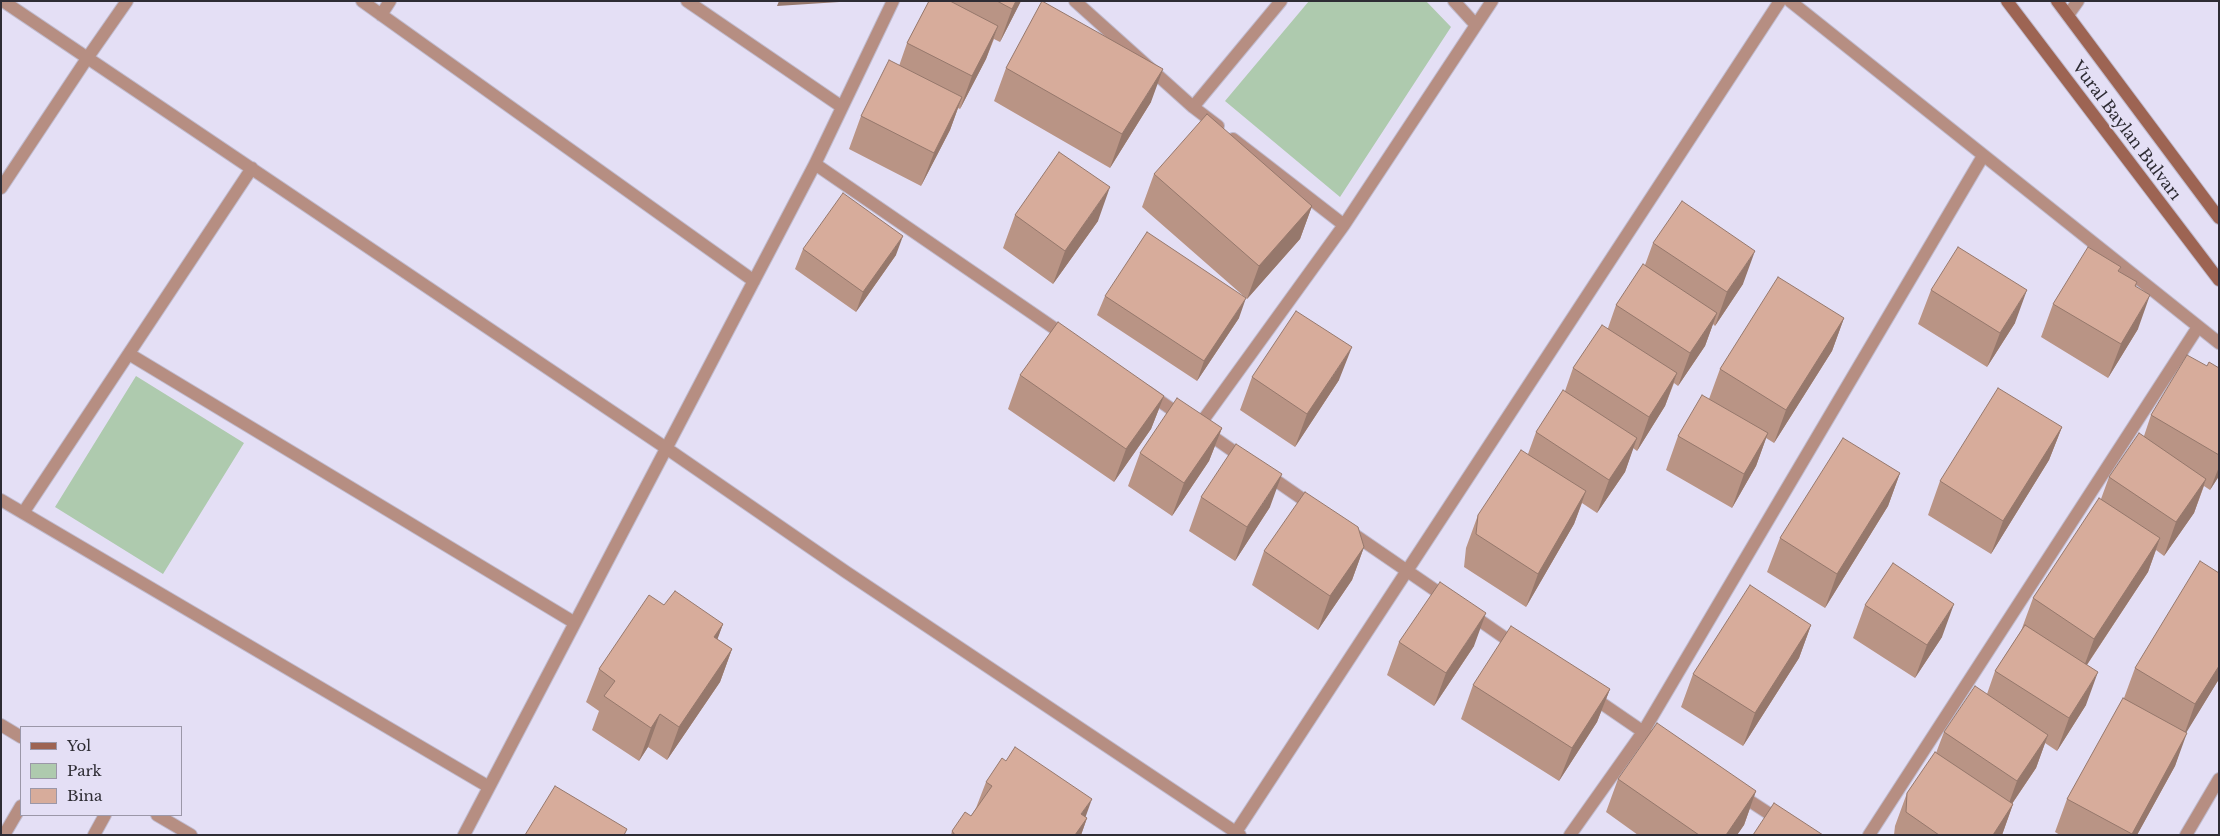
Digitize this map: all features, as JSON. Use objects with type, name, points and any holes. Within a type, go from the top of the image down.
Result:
[{"type":"main road","name":"Vural Baylan Bulvarı","points":[[2007,1],[2219,280]]},
{"type":"main road","name":"Vural Baylan Bulvarı","points":[[2057,1],[2219,218]]},
{"type":"street","points":[[4,1],[1236,834],[1780,1]]},
{"type":"street","points":[[1,188],[127,1]]},
{"type":"street","points":[[362,1],[754,281]]},
{"type":"street","points":[[380,15],[390,1]]},
{"type":"street","points":[[687,1],[842,107]]},
{"type":"street","points":[[464,835],[815,164],[893,1]]},
{"type":"street","points":[[1075,1],[1193,107],[1344,225]]},
{"type":"street","points":[[1193,107],[1281,1]]},
{"type":"street","points":[[1454,1],[1475,24]]},
{"type":"street","points":[[1198,427],[1344,225],[1475,24],[1492,1]]},
{"type":"street","points":[[1790,1],[2219,343]]},
{"type":"street","points":[[2068,15],[2078,1]]},
{"type":"street","points":[[1570,835],[1643,732],[1983,156]]},
{"type":"street","points":[[815,164],[1076,343]]},
{"type":"street","points":[[23,513],[252,168]]},
{"type":"street","points":[[1869,835],[2198,327]]},
{"type":"street","points":[[129,354],[575,623]]},
{"type":"street","points":[[1133,382],[1530,654]]},
{"type":"street","points":[[1,500],[489,787]]},
{"type":"street","points":[[1578,688],[1668,748]]},
{"type":"street","points":[[1,725],[20,736]]},
{"type":"street","points":[[2186,835],[2219,779]]},
{"type":"street","points":[[1727,786],[1802,835]]},
{"type":"street","points":[[4,835],[20,808]]},
{"type":"street","points":[[94,835],[105,816]]},
{"type":"street","points":[[159,816],[191,835]]},
{"type":"green space","points":[[1309,1],[1426,1],[1451,27],[1340,197],[1225,101]]},
{"type":"green space","points":[[136,376],[244,443],[163,574],[55,507]]},
{"type":"building","points":[[929,1],[950,1],[998,26],[972,76],[907,43]]},
{"type":"building","points":[[997,1],[1016,1],[1012,9]]},
{"type":"building","points":[[1042,1],[1163,69],[1122,134],[1006,68]]},
{"type":"building","points":[[889,60],[962,97],[934,153],[861,116]]},
{"type":"building","points":[[1207,114],[1312,206],[1259,266],[1154,174]]},
{"type":"building","points":[[1059,152],[1110,187],[1065,251],[1015,215]]},
{"type":"building","points":[[843,193],[903,236],[863,292],[803,249]]},
{"type":"building","points":[[1682,201],[1755,251],[1727,292],[1653,243]]},
{"type":"building","points":[[1147,232],[1246,298],[1204,361],[1105,296]]},
{"type":"building","points":[[1958,247],[2027,290],[2000,333],[1931,290]]},
{"type":"building","points":[[2088,247],[2121,267],[2118,271],[2137,282],[2135,286],[2150,295],[2121,344],[2053,304]]},
{"type":"building","points":[[1643,264],[1717,313],[1690,353],[1616,305]]},
{"type":"building","points":[[1778,277],[1844,318],[1786,410],[1720,369]]},
{"type":"building","points":[[1296,311],[1352,347],[1307,414],[1252,377]]},
{"type":"building","points":[[1058,322],[1164,396],[1126,449],[1020,375]]},
{"type":"building","points":[[1602,325],[1677,373],[1649,417],[1573,368]]},
{"type":"building","points":[[2187,355],[2207,366],[2209,362],[2219,368],[2219,455],[2151,415]]},
{"type":"building","points":[[1998,388],[2062,427],[2003,521],[1940,481]]},
{"type":"building","points":[[1563,390],[1637,438],[1609,480],[1536,432]]},
{"type":"building","points":[[1702,395],[1768,433],[1744,474],[1678,436]]},
{"type":"building","points":[[1177,398],[1222,428],[1184,483],[1140,453]]},
{"type":"building","points":[[2139,433],[2206,479],[2176,522],[2109,477]]},
{"type":"building","points":[[1843,438],[1900,473],[1837,574],[1780,538]]},
{"type":"building","points":[[1236,444],[1282,474],[1247,527],[1201,497]]},
{"type":"building","points":[[1521,450],[1586,491],[1538,574],[1476,534],[1478,515]]},
{"type":"building","points":[[1305,492],[1358,527],[1364,547],[1330,596],[1264,551]]},
{"type":"building","points":[[2099,498],[2160,538],[2094,639],[2033,598]]},
{"type":"building","points":[[2200,561],[2219,573],[2219,666],[2195,704],[2135,668]]},
{"type":"building","points":[[1893,563],[1954,604],[1927,645],[1865,605]]},
{"type":"building","points":[[1440,582],[1486,613],[1446,673],[1399,642]]},
{"type":"building","points":[[1750,585],[1811,625],[1755,713],[1693,674]]},
{"type":"building","points":[[675,591],[723,624],[714,637],[732,649],[679,727],[660,714],[651,728],[604,696],[615,681],[599,669],[649,595],[664,605]]},
{"type":"building","points":[[2025,625],[2098,672],[2069,718],[1995,671]]},
{"type":"building","points":[[1511,626],[1610,689],[1572,748],[1473,685]]},
{"type":"building","points":[[1975,686],[2048,735],[2017,781],[1944,732]]},
{"type":"building","points":[[2123,698],[2187,733],[2132,834],[2067,799]]},
{"type":"building","points":[[1657,723],[1756,791],[1726,835],[1699,835],[1618,779]]},
{"type":"building","points":[[1015,747],[1092,799],[1081,814],[1087,818],[1075,835],[955,835],[952,831],[965,812],[971,816],[992,786],[986,782],[1002,758],[1006,761]]},
{"type":"building","points":[[1935,752],[2013,804],[1993,835],[1939,835],[1906,812],[1907,793]]},
{"type":"building","points":[[555,786],[627,829],[624,835],[525,835]]},
{"type":"building","points":[[1774,803],[1823,835],[1753,835]]}]
